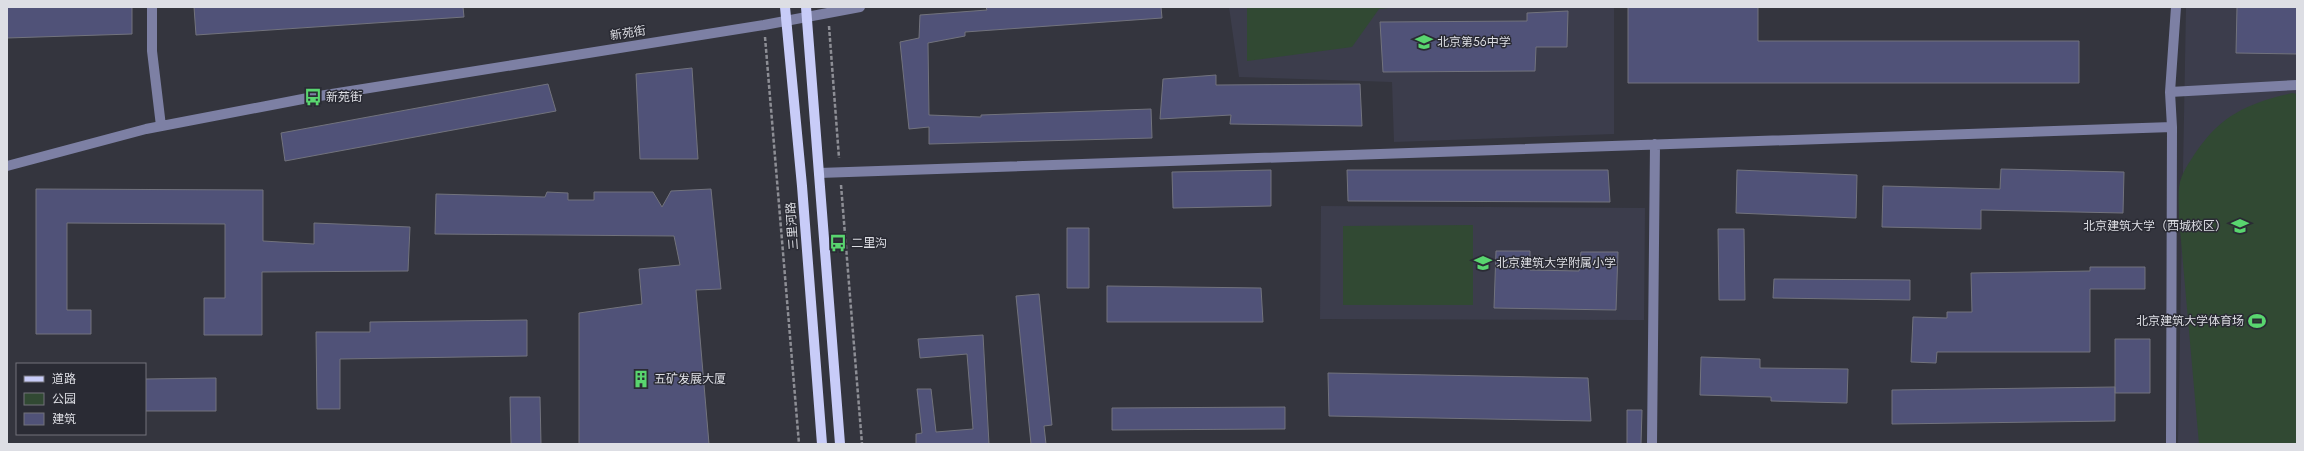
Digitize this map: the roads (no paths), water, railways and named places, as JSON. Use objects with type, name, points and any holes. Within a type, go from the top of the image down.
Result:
[{"type":"main road","name":"三里河路","points":[[786,7],[802,186],[822,444]]},
{"type":"main road","points":[[806,12],[840,444]]},
{"type":"street","points":[[152,7],[152,51],[161,126]]},
{"type":"street","name":"新苑街","points":[[7,166],[161,126],[314,97],[764,25],[787,20],[806,12],[828,13],[860,7]]},
{"type":"street","points":[[2171,444],[2172,127],[2170,92],[2176,7]]},
{"type":"street","points":[[2170,92],[2297,85]]},
{"type":"street","points":[[819,173],[2172,127]]},
{"type":"street","points":[[1652,444],[1655,144]]},
{"type":"place","name":"北京第56中学","points":[[1424,42]]},
{"type":"place","name":"新苑街","points":[[313,97]]},
{"type":"place","name":"北京建筑大学（西城校区）","points":[[2240,226]]},
{"type":"place","name":"二里沟","points":[[838,243]]},
{"type":"place","name":"北京建筑大学附属小学","points":[[1483,263]]},
{"type":"place","name":"北京建筑大学体育场","points":[[2257,321]]},
{"type":"place","name":"五矿发展大厦","points":[[641,379]]}]
